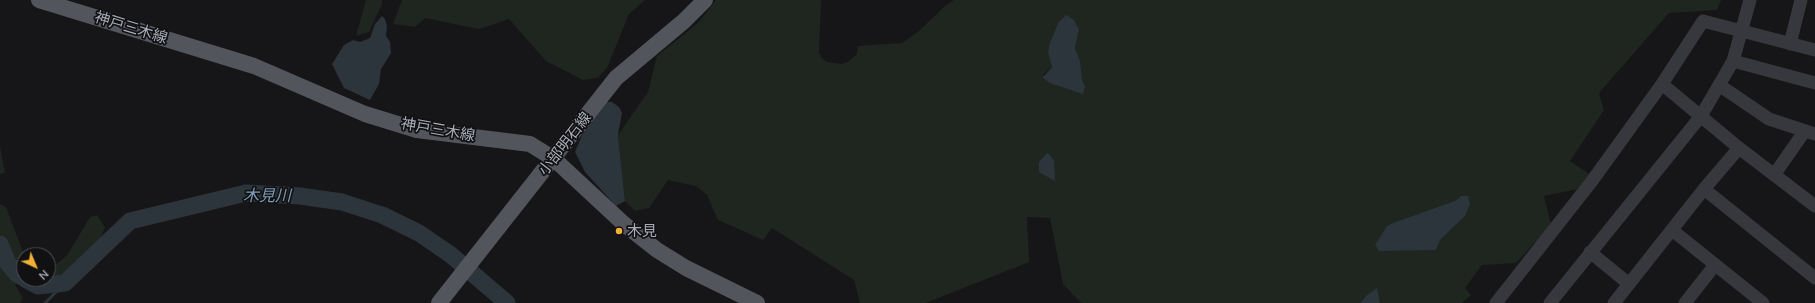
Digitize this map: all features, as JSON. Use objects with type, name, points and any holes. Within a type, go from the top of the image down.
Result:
[{"type":"main road","name":"神戸三木線","points":[[39,0],[254,66],[365,114],[417,130],[530,144],[554,158],[624,224],[657,250],[686,268],[757,303]]},
{"type":"main road","name":"小部明石線","points":[[439,303],[454,286],[616,78],[684,21],[705,0]]},
{"type":"street","points":[[1550,303],[1701,116],[1733,61],[1750,0]]},
{"type":"street","points":[[1790,44],[1801,0]]},
{"type":"street","points":[[1496,303],[1592,181],[1662,84],[1703,21],[1815,50]]},
{"type":"street","points":[[1733,61],[1815,82]]},
{"type":"street","points":[[1662,84],[1739,148],[1815,206]]},
{"type":"street","points":[[1719,85],[1769,119],[1810,133],[1774,175]]},
{"type":"street","points":[[1614,303],[1704,189],[1739,148]]},
{"type":"street","points":[[1704,189],[1815,278]]},
{"type":"street","points":[[1672,230],[1757,301]]},
{"type":"street","points":[[1590,252],[1629,284]]},
{"type":"street","points":[[1685,303],[1715,265]]},
{"type":"shaded area","points":[[366,0],[382,0],[382,4],[369,32],[356,36]]},
{"type":"shaded area","points":[[402,0],[645,0],[629,14],[607,68],[597,78],[583,80],[546,61],[509,19],[479,29],[425,18],[415,27],[393,24]]},
{"type":"shaded area","points":[[716,0],[821,0],[819,52],[822,58],[827,62],[841,64],[848,62],[857,54],[858,46],[902,43],[919,31],[946,5],[954,0],[1721,0],[1717,10],[1669,13],[1599,93],[1604,110],[1570,161],[1589,174],[1578,189],[1544,196],[1551,225],[1516,263],[1482,265],[1465,288],[1471,295],[1462,303],[1380,303],[1381,301],[1366,296],[1360,303],[1081,303],[1063,284],[1050,218],[1027,217],[1029,262],[926,303],[860,303],[854,280],[772,228],[763,240],[718,220],[707,195],[696,186],[668,180],[649,208],[635,211],[625,201],[618,135],[648,92],[657,56],[698,23]],"holes":[[[1058,23],[1079,30],[1075,48],[1080,61],[1082,79],[1085,86],[1042,76],[1052,67],[1048,53],[1049,45]],[[1461,196],[1465,216],[1440,240],[1455,201]]]},
{"type":"shaded area","points":[[1066,15],[1074,20],[1079,30],[1075,48],[1080,61],[1082,79],[1085,86],[1083,94],[1050,83],[1042,77],[1052,67],[1048,53],[1049,45],[1058,23]]},
{"type":"shaded area","points":[[382,16],[385,19],[387,26],[386,36],[390,42],[391,53],[381,69],[379,84],[370,100],[344,88],[332,64],[344,45],[353,40],[360,42],[370,38],[375,24]]},
{"type":"shaded area","points":[[607,102],[612,102],[619,107],[622,113],[618,135],[625,201],[616,206],[585,172],[575,152],[582,135],[598,111]]},
{"type":"shaded area","points":[[0,146],[5,173],[0,174]]},
{"type":"shaded area","points":[[1047,153],[1054,161],[1055,181],[1039,172],[1039,162]]},
{"type":"shaded area","points":[[1461,196],[1468,196],[1470,204],[1465,216],[1440,240],[1436,250],[1379,251],[1375,245],[1387,226],[1455,201]]},
{"type":"shaded area","points":[[0,204],[6,207],[21,247],[16,247],[15,285],[23,298],[20,303],[0,303]]},
{"type":"shaded area","points":[[97,215],[105,227],[100,240],[63,276],[56,278],[56,264],[68,254],[90,217]]},
{"type":"shaded area","points":[[1377,288],[1380,303],[1360,303],[1366,296]]},
{"type":"waterway","name":"木見川","points":[[56,284],[65,283],[130,221],[246,193],[300,196],[342,202],[382,215],[419,233],[451,255],[507,303]]},
{"type":"waterway","name":"木見川","points":[[0,244],[8,263],[16,273]]},
{"type":"waterway","points":[[45,303],[65,283]]},
{"type":"place","name":"木見","points":[[619,231]]}]
